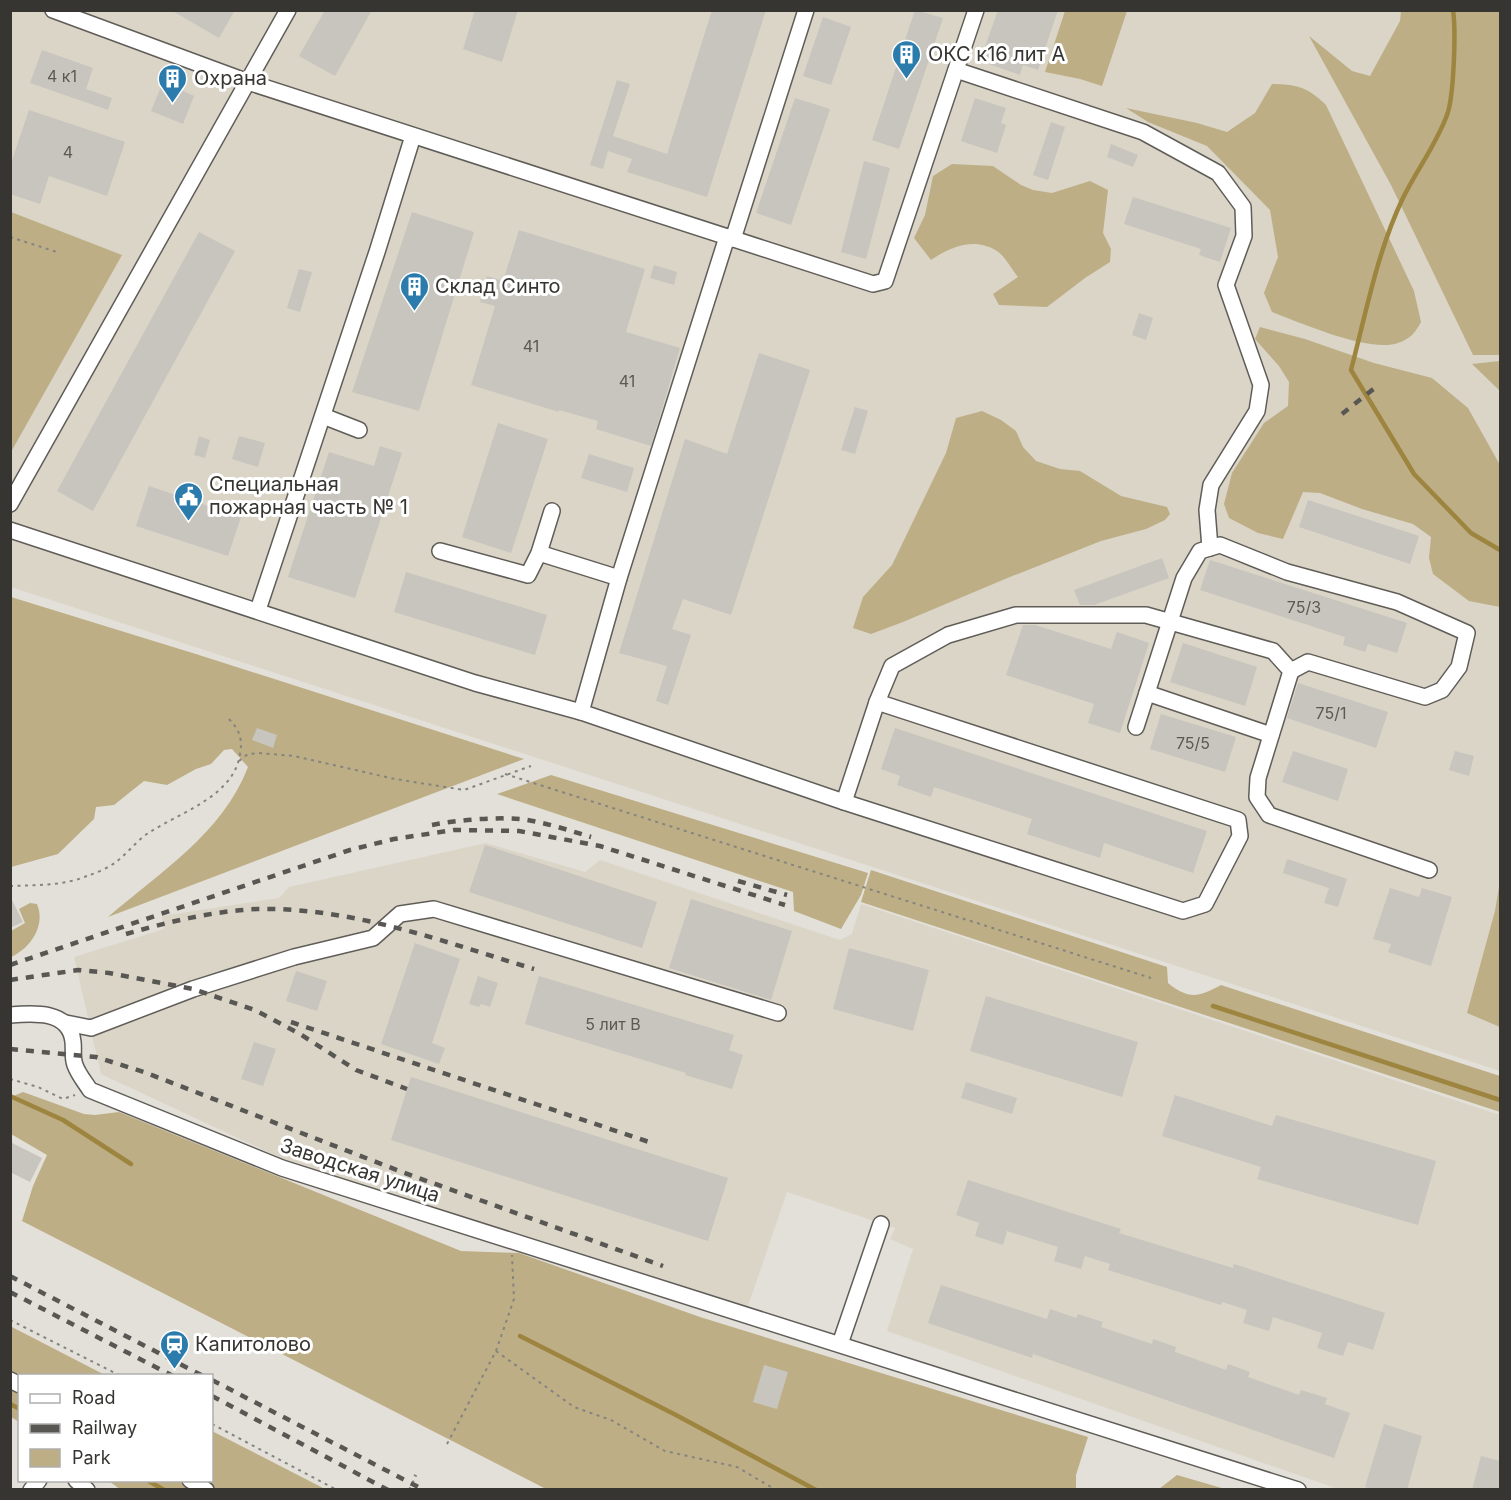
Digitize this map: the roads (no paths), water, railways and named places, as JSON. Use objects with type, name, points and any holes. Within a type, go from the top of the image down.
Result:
[{"type":"street","points":[[53,10],[248,82],[873,284],[885,281],[976,10]]},
{"type":"street","points":[[10,504],[288,10]]},
{"type":"street","points":[[581,712],[619,578],[806,10]]},
{"type":"street","points":[[956,70],[1143,132],[1218,173],[1244,207],[1244,236],[1226,285],[1261,385],[1257,411],[1211,485],[1207,510],[1210,548]]},
{"type":"street","points":[[258,610],[413,136]]},
{"type":"street","points":[[323,416],[359,430]]},
{"type":"street","points":[[440,551],[528,575],[539,553],[552,511]]},
{"type":"street","points":[[10,530],[475,683],[581,712],[844,802],[1183,912],[1205,904],[1240,836],[1238,820],[877,702]]},
{"type":"street","points":[[1136,727],[1184,578],[1200,551],[1220,545],[1287,572],[1397,602],[1467,633],[1459,667],[1442,690],[1425,697],[1308,662],[1291,671],[1258,778],[1257,797],[1269,815],[1429,870]]},
{"type":"street","points":[[539,553],[619,578]]},
{"type":"street","points":[[844,802],[877,702],[892,666],[948,635],[1016,615],[1146,615],[1273,651],[1291,671]]},
{"type":"street","points":[[1147,693],[1271,735]]},
{"type":"street","points":[[10,1015],[37,1013],[53,1016],[66,1023],[91,1028],[193,989],[294,957],[373,938],[400,914],[435,909],[778,1013]]},
{"type":"street","name":"Заводская улица","points":[[66,1023],[73,1040],[72,1055],[75,1068],[90,1090],[282,1168],[1298,1490]]},
{"type":"street","points":[[840,1344],[881,1224]]},
{"type":"street","points":[[193,1482],[206,1490]]},
{"type":"waterway","points":[[1453,10],[1454,63],[1447,115],[1393,220],[1373,284],[1351,370],[1414,474],[1471,533],[1500,550]]},
{"type":"waterway","points":[[1213,1006],[1500,1100]]},
{"type":"waterway","points":[[10,1096],[63,1120],[131,1164]]},
{"type":"waterway","points":[[520,1336],[674,1414],[816,1490]]},
{"type":"waterway","points":[[10,1404],[18,1408]]},
{"type":"waterway","points":[[150,1482],[164,1490]]},
{"type":"railway","points":[[1342,414],[1376,387]]},
{"type":"railway","points":[[432,825],[476,819],[520,819],[591,837]]},
{"type":"railway","points":[[10,965],[350,850],[394,839],[454,830],[519,831],[600,846],[785,905]]},
{"type":"railway","points":[[738,881],[787,895]]},
{"type":"railway","points":[[126,934],[174,921],[224,912],[257,909],[293,910],[328,914],[398,928],[534,969]]},
{"type":"railway","points":[[10,980],[78,970],[109,973],[193,989],[255,1010],[300,1034],[356,1070],[407,1089]]},
{"type":"railway","points":[[291,1022],[652,1143]]},
{"type":"railway","points":[[10,1049],[96,1057],[144,1072],[402,1172],[663,1266]]},
{"type":"railway","points":[[10,1276],[199,1374]]},
{"type":"railway","points":[[10,1292],[169,1374]]},
{"type":"railway","points":[[213,1381],[424,1490]]},
{"type":"railway","points":[[213,1397],[388,1490]]},
{"type":"place","name":"ОКС к16 лит А","points":[[907,80]]},
{"type":"place","name":"Охрана","points":[[173,104]]},
{"type":"place","name":"Склад Синто","points":[[414,312]]},
{"type":"place","name":"Специальная пожарная часть № 1","points":[[188,522]]},
{"type":"place","name":"Капитолово","points":[[174,1370]]}]
